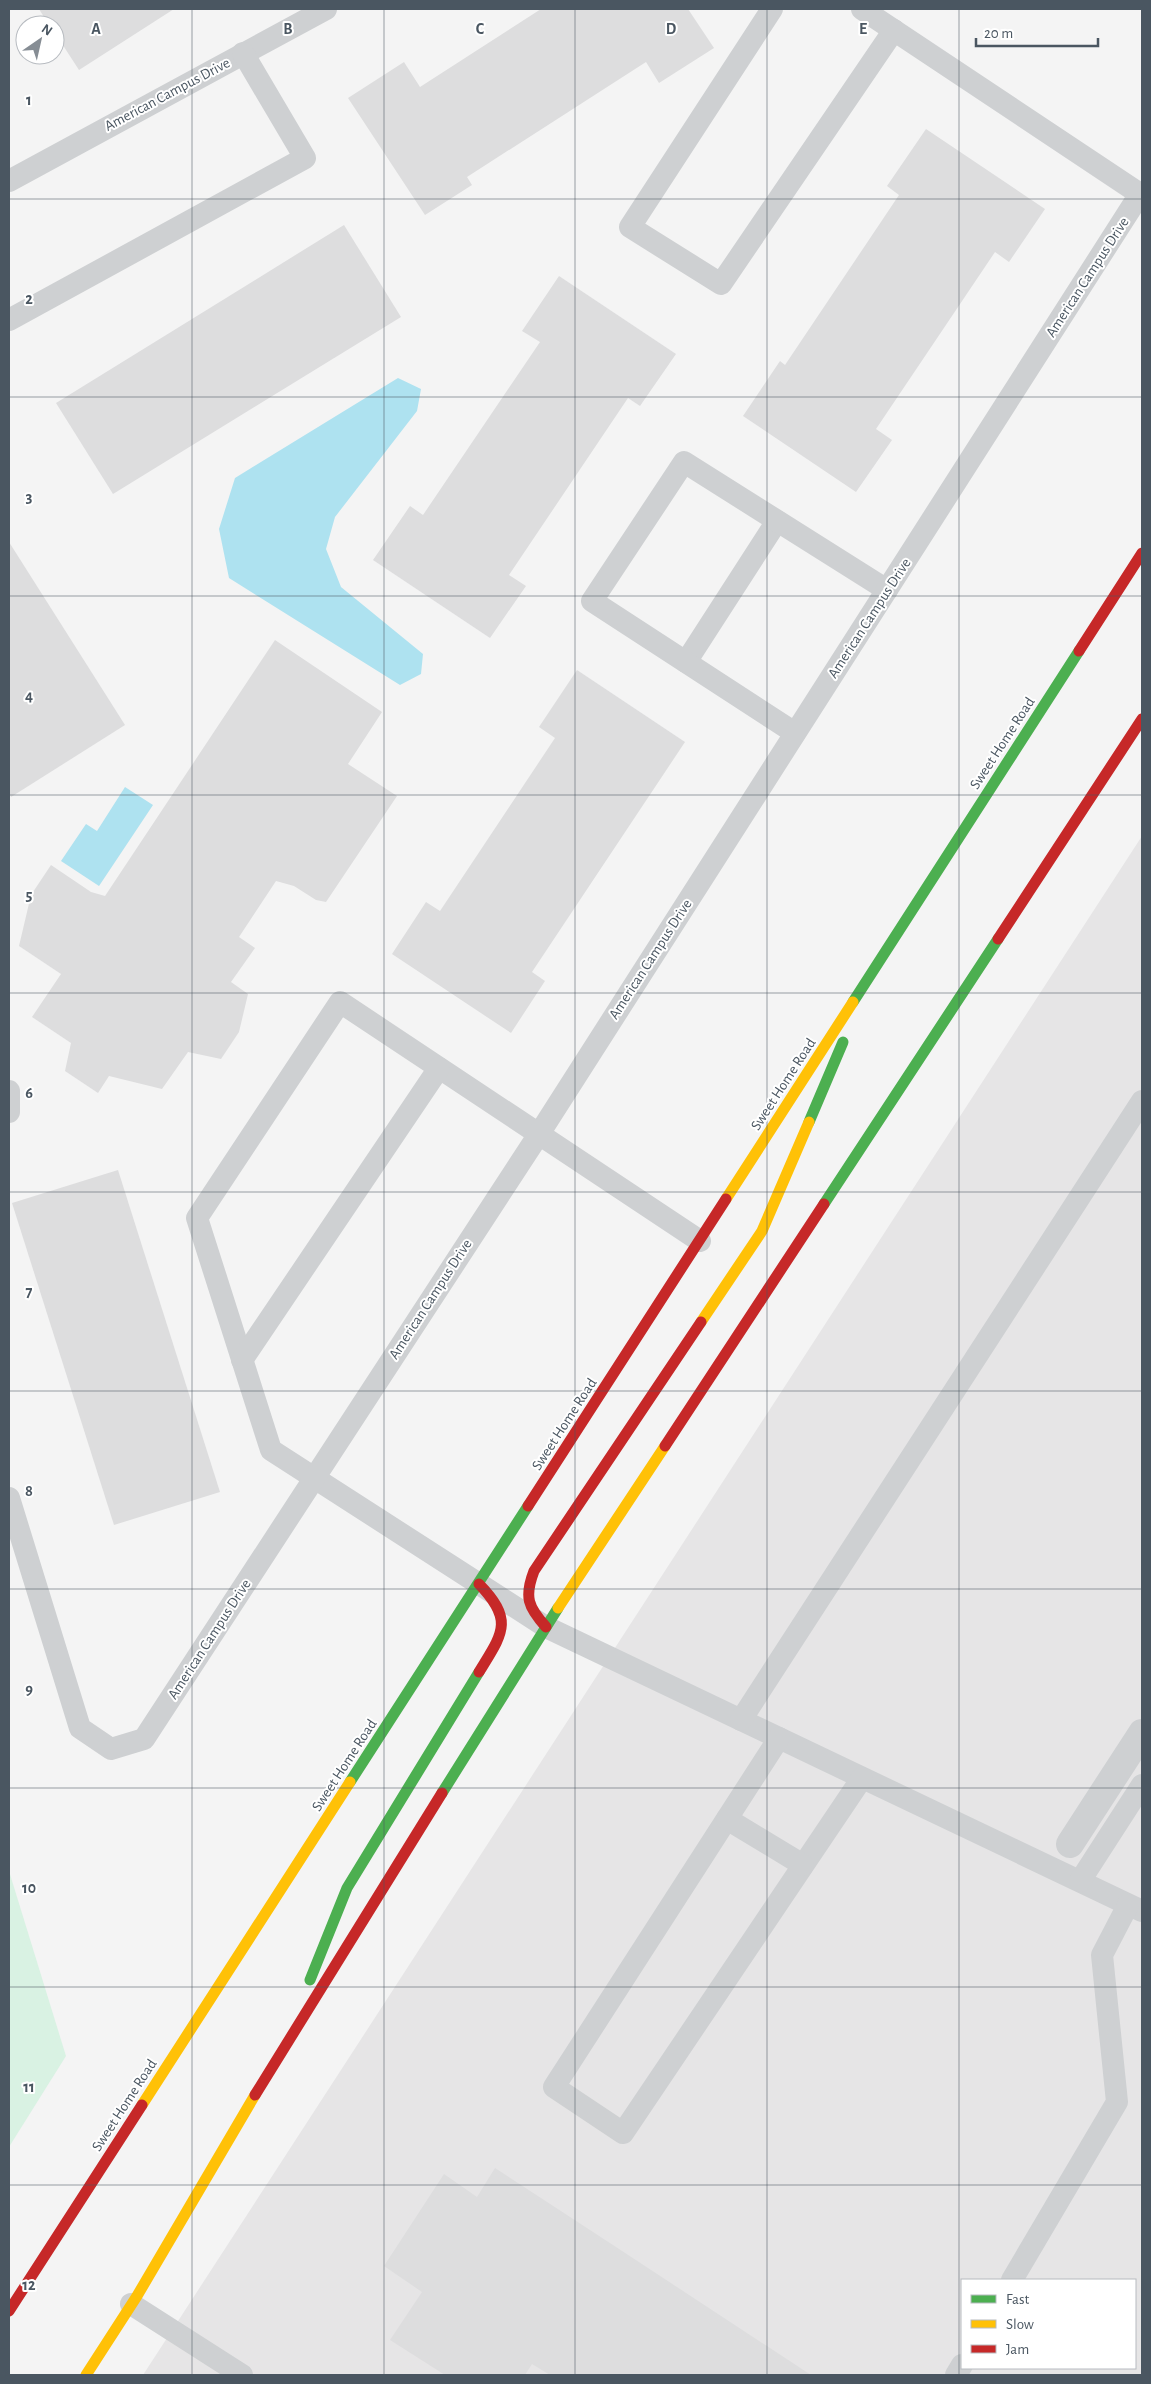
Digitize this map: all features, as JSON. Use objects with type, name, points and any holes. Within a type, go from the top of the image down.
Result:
[{"type":"main road","name":"Sweet Home Road","points":[[9,2311],[1142,553]]},
{"type":"main road","points":[[86,2375],[131,2304],[285,2044],[546,1627],[1142,720]]},
{"type":"main road","points":[[546,1627],[530,1607],[527,1597],[528,1586],[534,1571],[762,1231],[875,968]]},
{"type":"main road","points":[[285,2044],[347,1888],[500,1638],[503,1625],[501,1611],[495,1600],[479,1584]]},
{"type":"street","points":[[1070,1844],[1142,1733]]},
{"type":"lane","name":"American Campus Drive","points":[[9,180],[326,9]]},
{"type":"lane","points":[[772,9],[630,227],[721,284],[894,30]]},
{"type":"lane","name":"American Campus Drive","points":[[9,1498],[80,1728],[111,1749],[144,1739],[539,1134],[1140,194],[862,9]]},
{"type":"lane","points":[[9,320],[305,158],[243,54]]},
{"type":"lane","points":[[795,733],[592,601],[684,462],[887,590]]},
{"type":"lane","points":[[686,662],[777,521]]},
{"type":"lane","points":[[700,1241],[340,1002],[197,1218],[271,1450],[546,1627],[1135,1908],[1102,1955],[1117,2102],[1013,2279]]},
{"type":"lane","points":[[242,1360],[439,1068]]},
{"type":"lane","points":[[9,1091],[9,1112]]},
{"type":"lane","points":[[742,1720],[1142,1101]]},
{"type":"lane","points":[[779,1738],[554,2087],[623,2133],[862,1778]]},
{"type":"lane","points":[[1080,1881],[1142,1785]]},
{"type":"lane","points":[[727,1819],[803,1865]]},
{"type":"lane","points":[[131,2304],[242,2375]]},
{"type":"shaded area","points":[[1142,836],[1142,2375],[143,2375]]},
{"type":"green space","points":[[9,1871],[66,2056],[9,2147]]},
{"type":"water","points":[[398,378],[421,389],[417,411],[335,517],[326,549],[341,587],[423,654],[421,674],[400,685],[229,578],[219,529],[235,478]]},
{"type":"water","points":[[125,787],[153,805],[99,886],[61,861],[86,824],[97,831]]},
{"type":"building","points":[[39,9],[174,9],[79,70],[65,48],[65,15],[43,15]]},
{"type":"building","points":[[541,9],[688,9],[714,48],[659,83],[646,62],[467,177],[472,185],[425,215],[348,98],[404,62],[420,87]]},
{"type":"building","points":[[926,129],[1045,209],[1009,262],[995,252],[876,429],[892,440],[856,492],[743,416],[780,361],[785,365],[899,195],[887,186]]},
{"type":"building","points":[[344,225],[401,317],[113,494],[56,403]]},
{"type":"building","points":[[559,276],[676,354],[640,406],[628,398],[509,575],[526,586],[490,638],[373,560],[410,506],[423,515],[540,342],[522,331]]},
{"type":"building","points":[[9,542],[125,725],[11,797],[9,793]]},
{"type":"building","points":[[275,640],[382,712],[348,764],[397,796],[326,902],[316,900],[294,886],[276,881],[239,937],[255,948],[231,982],[248,994],[239,1032],[221,1059],[188,1052],[162,1089],[109,1076],[98,1093],[65,1071],[71,1043],[32,1017],[61,974],[19,946],[31,895],[51,865],[91,892],[105,896]]},
{"type":"building","points":[[577,670],[685,742],[532,972],[545,981],[511,1033],[392,954],[426,902],[440,911],[555,738],[539,727]]},
{"type":"building","points":[[118,1170],[220,1492],[114,1525],[12,1203]]},
{"type":"building","points":[[495,2168],[811,2375],[550,2375],[532,2364],[525,2375],[445,2375],[390,2340],[422,2292],[384,2266],[444,2174],[477,2197]]},
{"type":"traffic: fast","points":[[853,1002],[1079,651]]},
{"type":"traffic: fast","points":[[824,1204],[998,939]]},
{"type":"traffic: fast","points":[[809,1122],[843,1042]]},
{"type":"traffic: fast","points":[[350,1782],[528,1506]]},
{"type":"traffic: fast","points":[[442,1793],[558,1608]]},
{"type":"traffic: fast","points":[[310,1980],[347,1888],[479,1672]]},
{"type":"traffic: slow","points":[[726,1199],[853,1002]]},
{"type":"traffic: slow","points":[[701,1322],[762,1231],[809,1122]]},
{"type":"traffic: slow","points":[[558,1608],[665,1446]]},
{"type":"traffic: slow","points":[[142,2105],[350,1782]]},
{"type":"traffic: slow","points":[[86,2375],[137,2296],[255,2095]]},
{"type":"traffic: jam","points":[[1079,651],[1142,553]]},
{"type":"traffic: jam","points":[[998,939],[1142,719]]},
{"type":"traffic: jam","points":[[528,1506],[726,1199]]},
{"type":"traffic: jam","points":[[665,1446],[824,1204]]},
{"type":"traffic: jam","points":[[546,1627],[535,1613],[529,1601],[529,1588],[534,1571],[701,1322]]},
{"type":"traffic: jam","points":[[479,1584],[497,1608],[501,1618],[501,1628],[494,1647],[479,1672]]},
{"type":"traffic: jam","points":[[255,2095],[442,1793]]},
{"type":"traffic: jam","points":[[9,2311],[142,2105]]}]
